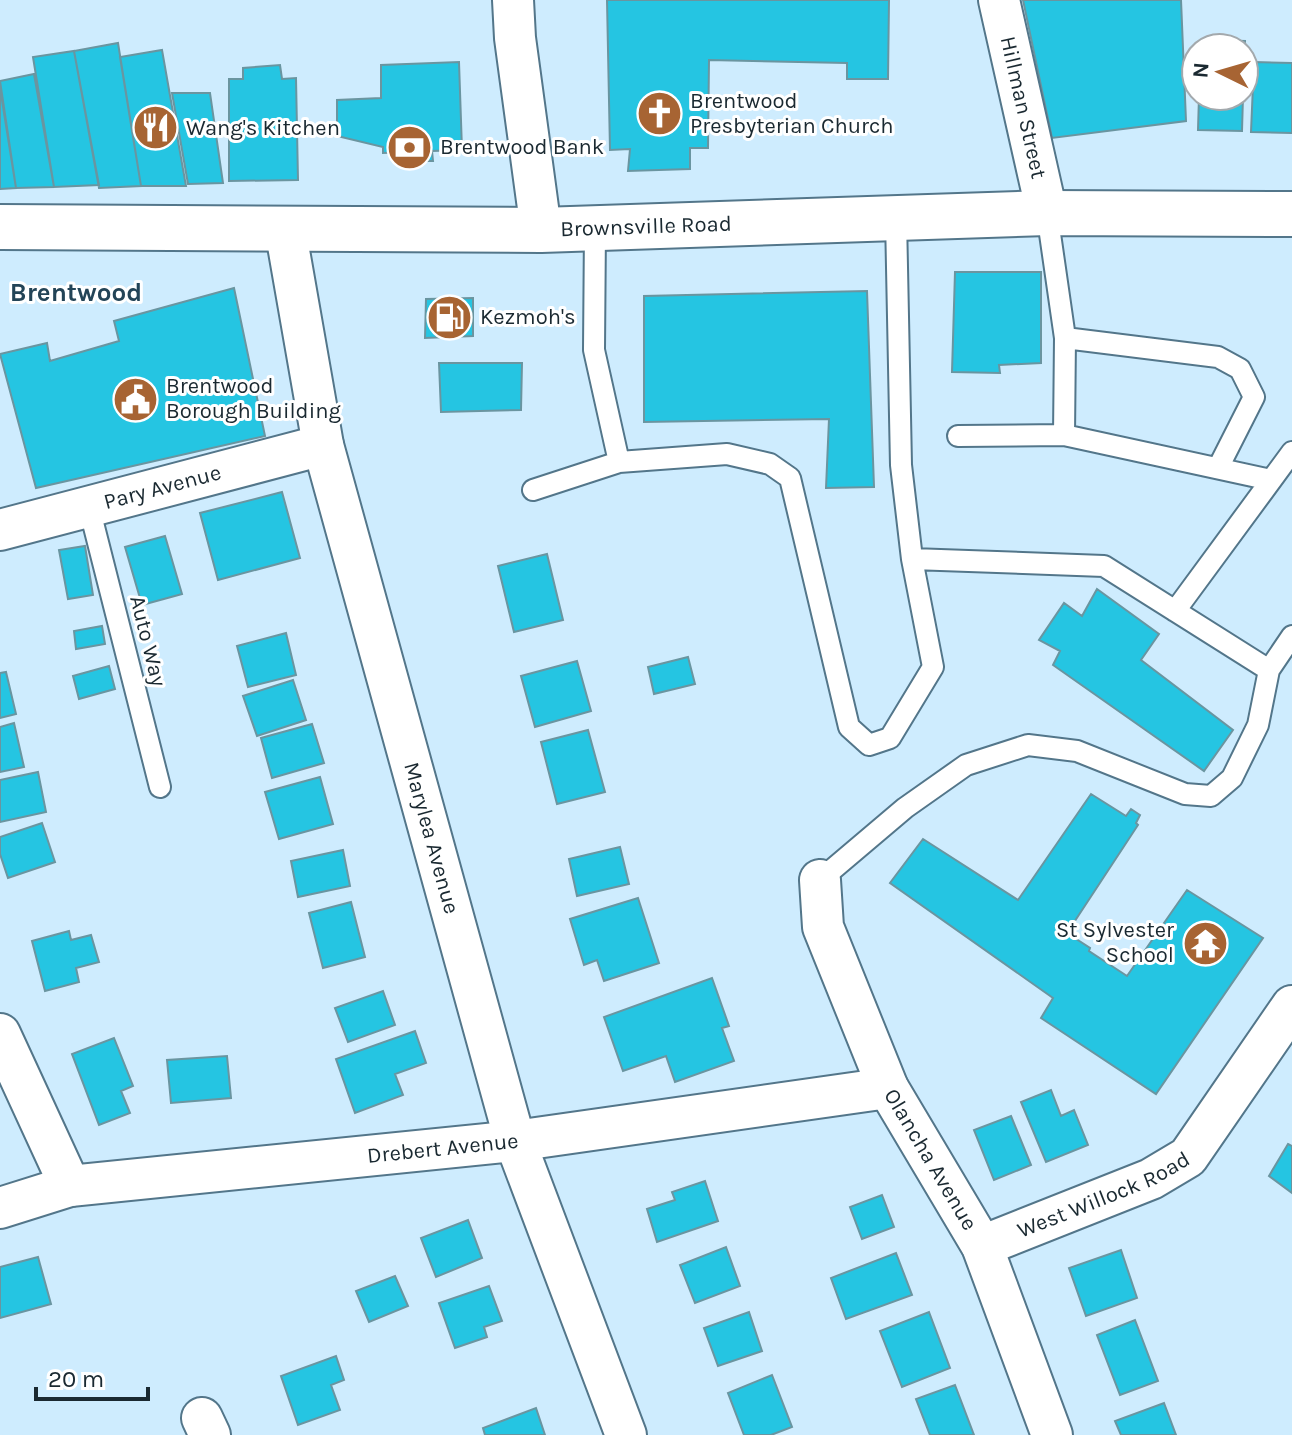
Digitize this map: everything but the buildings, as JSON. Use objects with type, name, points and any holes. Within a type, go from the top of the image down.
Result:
[{"type":"main road","name":"Brownsville Road","points":[[0,227],[541,230],[1047,213],[1292,214]]},
{"type":"street","points":[[513,0],[515,38],[541,230]]},
{"type":"street","name":"Hillman Street","points":[[999,0],[1047,213]]},
{"type":"street","name":"Marylea Avenue","points":[[285,228],[323,445],[515,1141],[626,1435]]},
{"type":"street","name":"Pary Avenue","points":[[0,530],[323,445]]},
{"type":"street","name":"Olancha Avenue","points":[[820,880],[823,927],[888,1088],[982,1246],[1052,1435]]},
{"type":"street","name":"West Willock Road","points":[[982,1246],[1151,1179],[1188,1157],[1292,1006]]},
{"type":"street","points":[[0,1034],[70,1186]]},
{"type":"street","name":"Drebert Avenue","points":[[0,1208],[70,1186],[515,1141],[888,1088]]},
{"type":"lane","points":[[1047,213],[1065,338],[1064,435]]},
{"type":"lane","points":[[533,490],[619,462],[727,454],[770,464],[790,478],[849,727],[869,745],[890,738],[933,667],[912,559],[901,465],[896,218]]},
{"type":"lane","points":[[595,228],[594,350],[619,462]]},
{"type":"lane","points":[[1065,338],[1218,357],[1240,369],[1254,397],[1218,468]]},
{"type":"lane","points":[[958,436],[1064,435],[1271,480]]},
{"type":"lane","points":[[1175,611],[1292,452]]},
{"type":"lane","name":"Auto Way","points":[[89,507],[160,787]]},
{"type":"lane","points":[[912,559],[1104,566],[1269,670]]},
{"type":"lane","points":[[820,880],[905,808],[966,765],[1028,745],[1077,751],[1185,794],[1211,796],[1232,778],[1258,725],[1269,670],[1292,636]]},
{"type":"place","name":"Brentwood Presbyterian Church","points":[[659,114]]},
{"type":"place","name":"Wang's Kitchen","points":[[155,128]]},
{"type":"place","name":"Brentwood Bank","points":[[409,147]]},
{"type":"place","name":"Kezmoh's","points":[[449,317]]},
{"type":"place","name":"Brentwood Borough Building","points":[[135,399]]},
{"type":"place","name":"St Sylvester School","points":[[1205,943]]},
{"type":"district","name":"Brentwood","points":[[76,292]]}]
